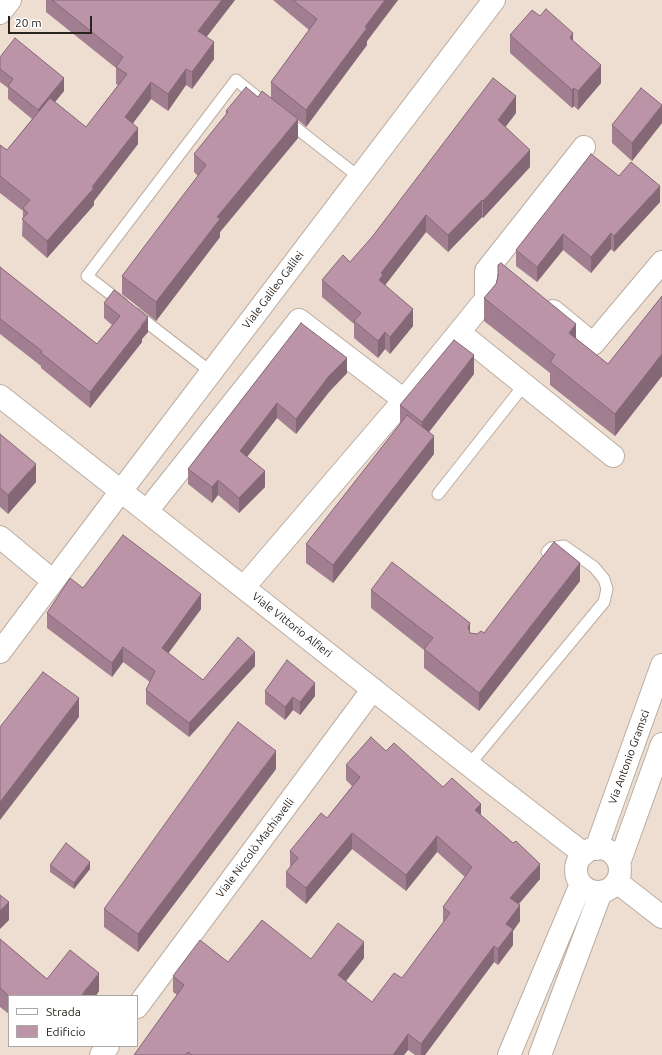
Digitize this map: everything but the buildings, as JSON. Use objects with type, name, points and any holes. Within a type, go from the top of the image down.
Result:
[{"type":"street","points":[[0,13],[10,0]]},
{"type":"street","name":"Viale Galileo Galilei","points":[[0,652],[121,490],[494,0]]},
{"type":"street","points":[[244,587],[404,400],[486,299],[486,271],[584,147]]},
{"type":"street","points":[[540,301],[593,344],[662,262]]},
{"type":"street","points":[[493,263],[510,277]]},
{"type":"street","points":[[147,511],[299,320],[404,400]]},
{"type":"street","points":[[459,332],[613,456]]},
{"type":"street","name":"Viale Vittorio Alfieri","points":[[0,396],[469,765],[590,851]]},
{"type":"street","points":[[0,537],[53,581]]},
{"type":"street","name":"Via Antonio Gramsci","points":[[590,851],[662,665]]},
{"type":"street","name":"Viale Niccolò Machiavelli","points":[[138,1006],[374,689]]},
{"type":"street","points":[[540,1055],[612,879],[662,744]]},
{"type":"street","points":[[603,849],[610,852],[615,857],[612,879],[593,892],[587,889],[577,878],[576,872],[579,859],[590,851],[603,849]]},
{"type":"street","points":[[612,879],[662,917]]},
{"type":"street","points":[[509,1051],[581,884]]},
{"type":"street","points":[[101,1055],[107,1047]]},
{"type":"lane","points":[[211,372],[87,276],[236,80],[267,104]]},
{"type":"lane","points":[[279,114],[360,177]]},
{"type":"lane","points":[[438,494],[524,384]]},
{"type":"lane","points":[[469,765],[604,602],[608,589],[604,579],[594,567],[564,546],[551,548],[541,560]]}]
